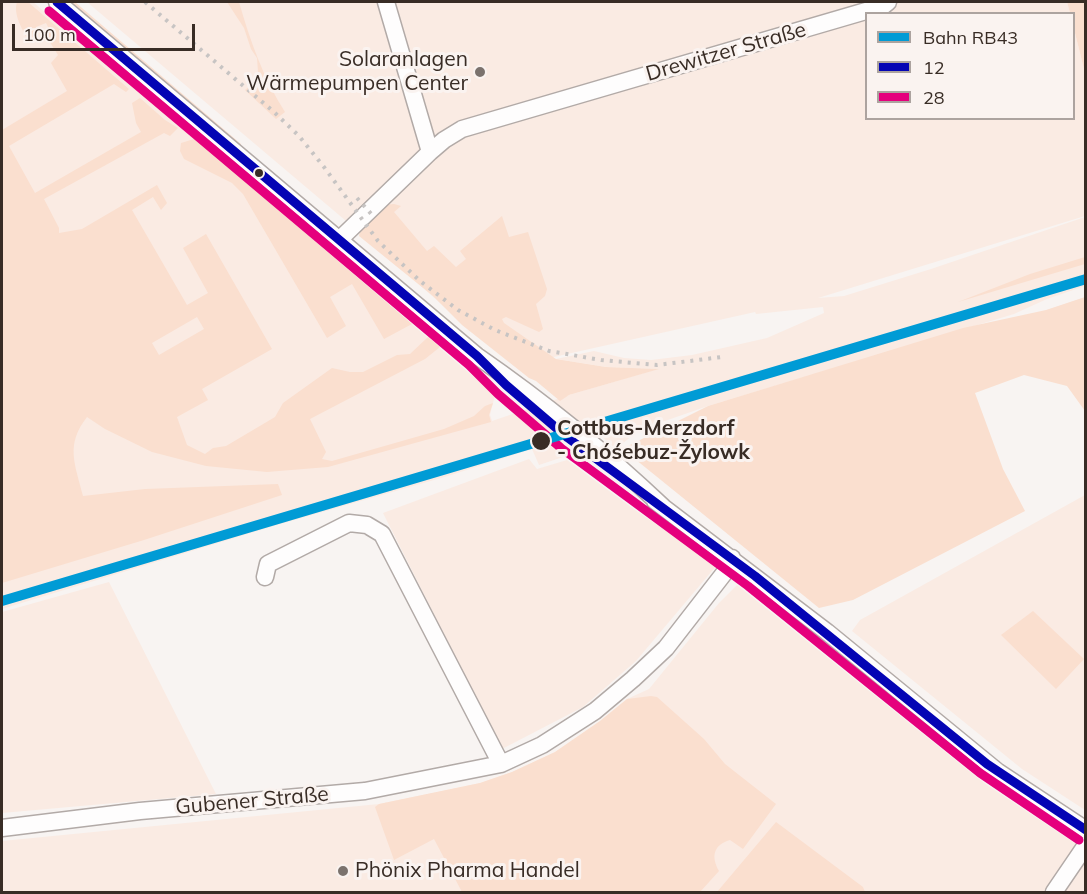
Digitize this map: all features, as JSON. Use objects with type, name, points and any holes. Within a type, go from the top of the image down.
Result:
[{"type":"street","points":[[57,2],[477,356],[507,388],[619,478],[732,558],[827,632],[998,772],[1086,830]]},
{"type":"street","points":[[386,2],[430,152]]},
{"type":"street","name":"Drewitzer Straße","points":[[339,240],[430,152],[462,129],[883,6],[888,2]]},
{"type":"street","points":[[265,577],[268,564],[350,523],[367,525],[382,534],[501,764]]},
{"type":"street","name":"Gubener Straße","points":[[2,828],[140,811],[364,791],[501,764],[542,745],[595,711],[633,679],[666,648],[725,572],[732,558]]},
{"type":"street","points":[[1054,892],[1086,845]]},
{"type":"shaded area","points":[[2,2],[33,2],[495,395],[490,415],[492,421],[657,369],[606,367],[556,359],[594,351],[624,358],[651,360],[692,355],[767,338],[824,313],[823,307],[756,314],[755,312],[518,365],[456,317],[87,2],[1067,2],[1070,12],[865,12],[865,120],[1075,120],[1075,33],[1085,73],[1085,216],[818,298],[844,296],[1085,217],[1085,286],[1047,299],[1014,314],[708,406],[639,430],[616,449],[594,430],[551,444],[566,456],[539,465],[532,449],[2,609]]},
{"type":"shaded area","points":[[17,2],[28,2],[129,89],[126,92],[114,84],[9,146],[35,193],[141,132],[136,123],[132,103],[140,98],[178,128],[170,136],[164,133],[44,199],[59,228],[59,233],[82,229],[157,185],[167,203],[161,210],[153,197],[132,210],[187,305],[208,293],[183,248],[206,234],[272,349],[202,389],[208,400],[177,417],[187,445],[205,454],[213,448],[226,446],[275,417],[283,403],[332,368],[363,372],[397,355],[410,354],[428,337],[440,347],[425,359],[310,419],[326,452],[322,459],[332,461],[444,429],[474,416],[485,406],[493,403],[489,415],[491,422],[328,467],[267,472],[206,466],[152,452],[105,429],[87,417],[80,427],[74,446],[75,464],[83,496],[145,489],[278,484],[282,495],[2,583],[2,130],[67,91],[51,63],[58,55],[46,36],[48,27],[46,23],[36,27],[34,36],[28,40],[19,21]],"holes":[[[197,317],[204,329],[159,355],[152,343]]]},
{"type":"shaded area","points":[[67,2],[75,2],[241,144],[238,148],[220,127],[205,119]]},
{"type":"shaded area","points":[[227,2],[239,2],[258,58],[285,112],[276,119],[245,90],[255,82],[258,72],[257,58],[251,49],[244,28]]},
{"type":"shaded area","points":[[1067,2],[1085,2],[1085,73],[1075,33],[1075,12],[1070,12]]},
{"type":"shaded area","points":[[194,139],[412,324],[384,339],[352,284],[330,297],[346,326],[327,338],[243,194],[232,183],[184,159],[180,151],[181,143]]},
{"type":"shaded area","points":[[384,205],[401,206],[394,212],[427,251],[434,246],[456,267],[466,259],[460,251],[502,216],[509,237],[528,232],[547,289],[545,296],[536,304],[543,329],[539,332],[506,317],[502,319],[504,323],[556,359],[606,367],[659,369],[569,395],[560,401],[462,325],[433,296],[359,236],[360,231]]},
{"type":"shaded area","points":[[290,207],[375,279],[377,286],[418,319],[425,320],[424,326],[287,211]]},
{"type":"shaded area","points":[[1085,257],[1085,264],[958,302],[1030,274]]},
{"type":"shaded area","points":[[1085,297],[1085,411],[1067,386],[1024,375],[975,393],[1003,469],[1025,511],[853,600],[819,608],[630,455],[628,446],[708,406],[963,328],[1046,310]]},
{"type":"shaded area","points":[[529,459],[537,469],[567,460],[635,510],[717,565],[636,661],[583,707],[502,749],[383,513]]},
{"type":"shaded area","points":[[1085,495],[1085,810],[1022,769],[852,631],[860,620]]},
{"type":"shaded area","points":[[109,582],[216,794],[2,813],[2,612]]},
{"type":"shaded area","points":[[737,585],[984,783],[1085,850],[1086,892],[2,892],[2,841],[379,804],[480,783],[512,772],[555,752],[627,699],[649,689],[719,603]]},
{"type":"shaded area","points":[[1033,611],[1084,659],[1056,689],[1001,635]]},
{"type":"shaded area","points":[[832,648],[957,747],[1061,822],[1067,832],[985,776],[826,650]]},
{"type":"shaded area","points":[[657,697],[704,739],[725,764],[776,804],[743,849],[730,840],[717,848],[714,856],[719,871],[700,892],[462,892],[434,839],[394,860],[375,807],[379,804],[480,783],[512,772],[555,752],[627,699]]},
{"type":"shaded area","points":[[776,822],[863,887],[865,892],[717,892]]},
{"type":"railway","points":[[145,2],[299,136],[378,241],[420,281],[458,310],[495,330],[549,351],[601,360],[657,365],[722,357]]},
{"type":"railway","points":[[357,198],[373,216]]},
{"type":"rail line","name":"RB43","points":[[2,601],[1086,279]]},
{"type":"transit line","name":"12","points":[[57,2],[477,356],[506,385],[568,438],[755,576],[987,764],[1086,830]]},
{"type":"transit line","name":"28","points":[[49,11],[469,365],[498,394],[561,448],[748,586],[980,773],[1079,840]]},
{"type":"place","name":"Solaranlagen Wärmepumpen Center","points":[[480,72]]},
{"type":"place","name":"Cottbus-Merzdorf - Chóśebuz-Žylowk","points":[[541,441]]},
{"type":"place","name":"Phönix Pharma Handel","points":[[343,871]]}]
